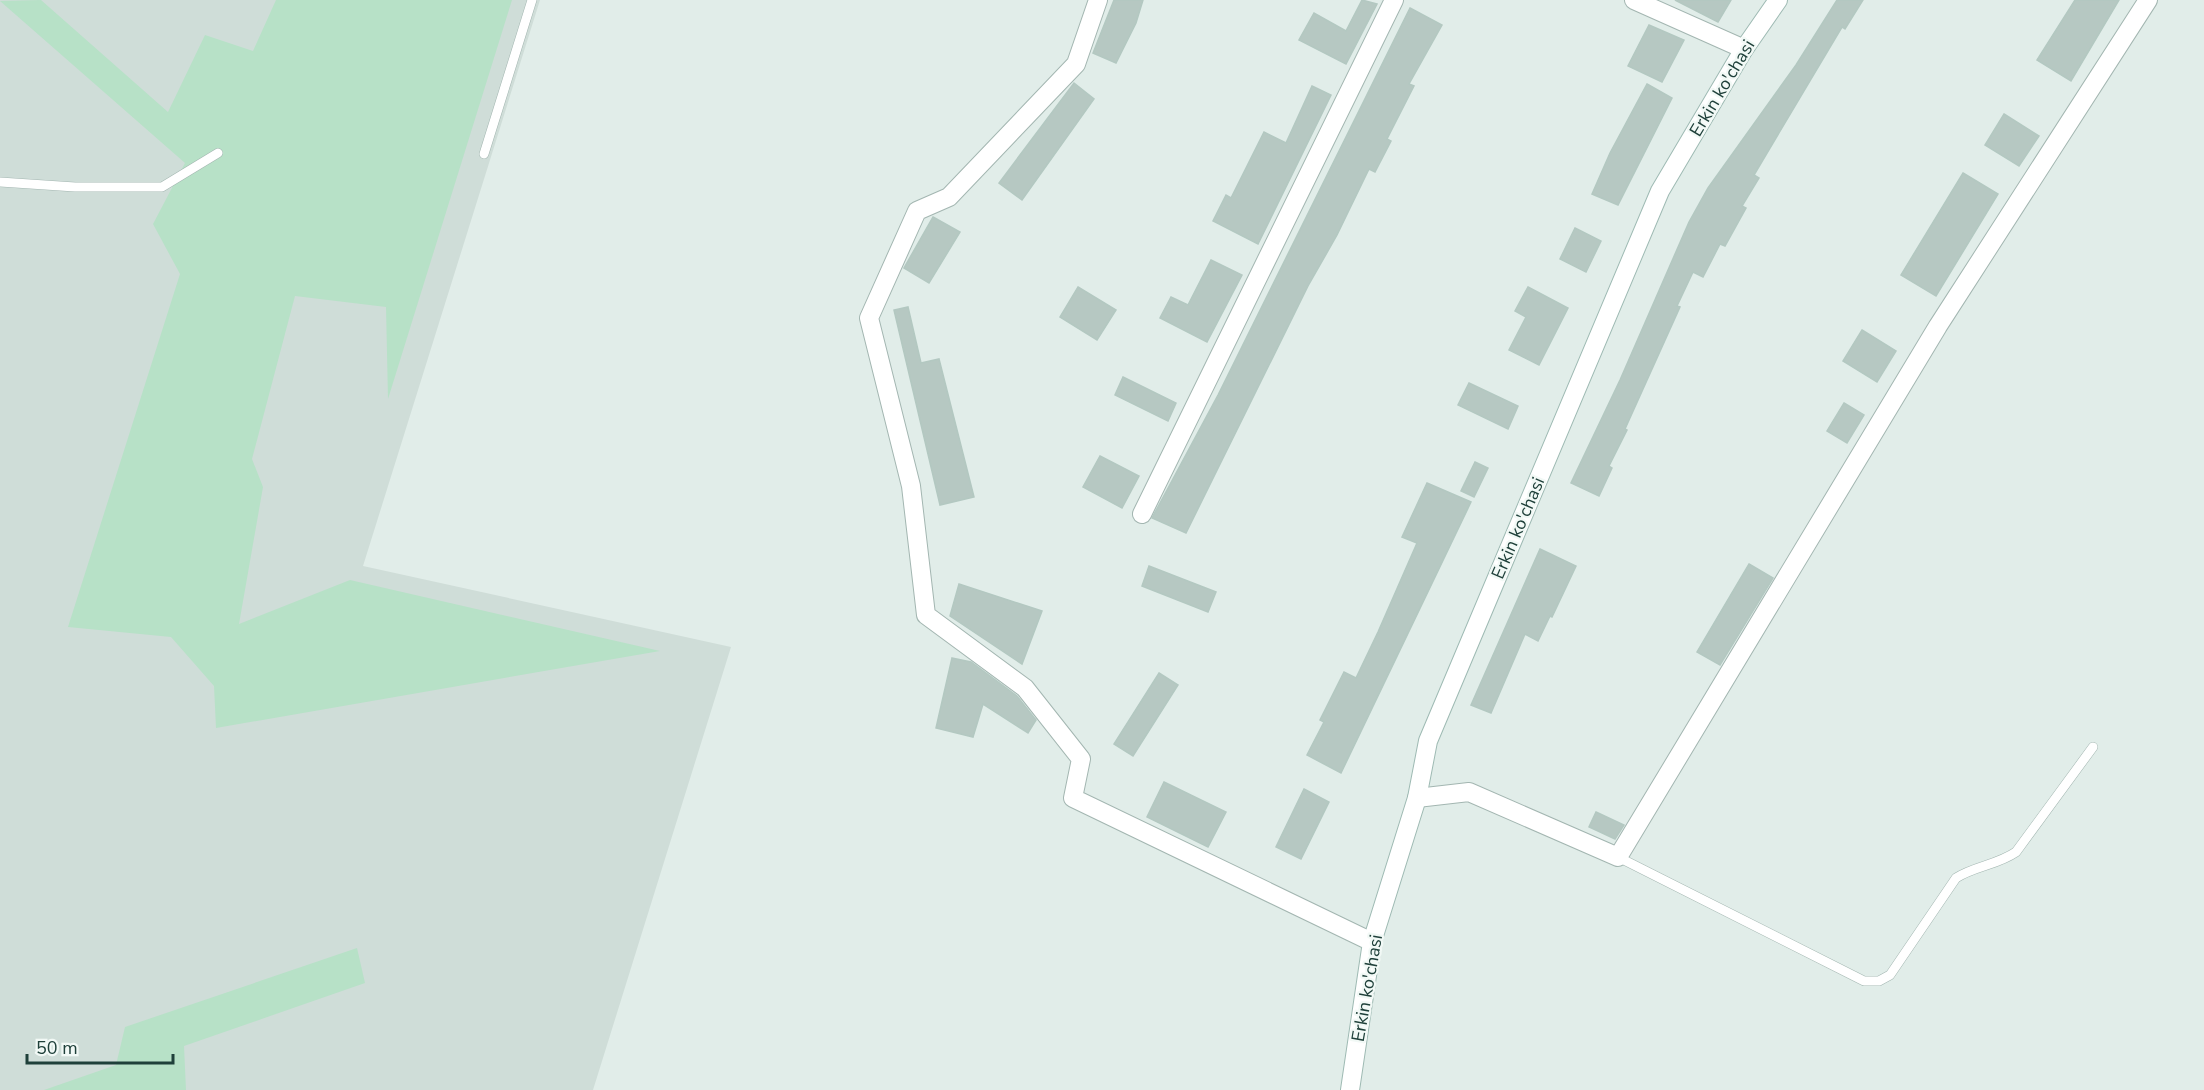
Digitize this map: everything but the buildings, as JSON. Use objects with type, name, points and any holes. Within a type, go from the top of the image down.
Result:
[{"type":"street","points":[[1098,0],[1076,64],[949,197],[916,211],[869,318],[911,486],[926,615],[1025,688],[1081,759],[1074,798],[1372,942]]},
{"type":"street","points":[[1142,514],[1394,0]]},
{"type":"street","points":[[1634,0],[1744,49]]},
{"type":"street","name":"Erkin ko'chasi","points":[[1350,1090],[1372,942],[1418,798],[1428,741],[1660,190],[1744,49],[1778,0]]},
{"type":"street","points":[[1418,798],[1469,792],[1618,857],[1938,326],[2148,0]]},
{"type":"lane","points":[[484,154],[532,0]]},
{"type":"lane","points":[[0,182],[75,187],[162,187],[218,153]]},
{"type":"lane","points":[[1618,857],[1864,981],[1879,981],[1890,975],[1956,878],[1969,870],[2001,862],[2016,852],[2094,747]]},
{"type":"shaded area","points":[[0,0],[540,0],[363,566],[731,647],[593,1090],[0,1090]]},
{"type":"green space","points":[[41,0],[168,112],[205,35],[253,51],[276,0],[512,0],[388,399],[386,307],[295,296],[252,459],[263,487],[239,624],[350,580],[660,651],[216,728],[214,686],[171,637],[68,627],[180,274],[153,224],[185,163],[0,1]]},
{"type":"green space","points":[[357,948],[365,983],[184,1046],[186,1090],[44,1090],[116,1065],[125,1027]]}]
